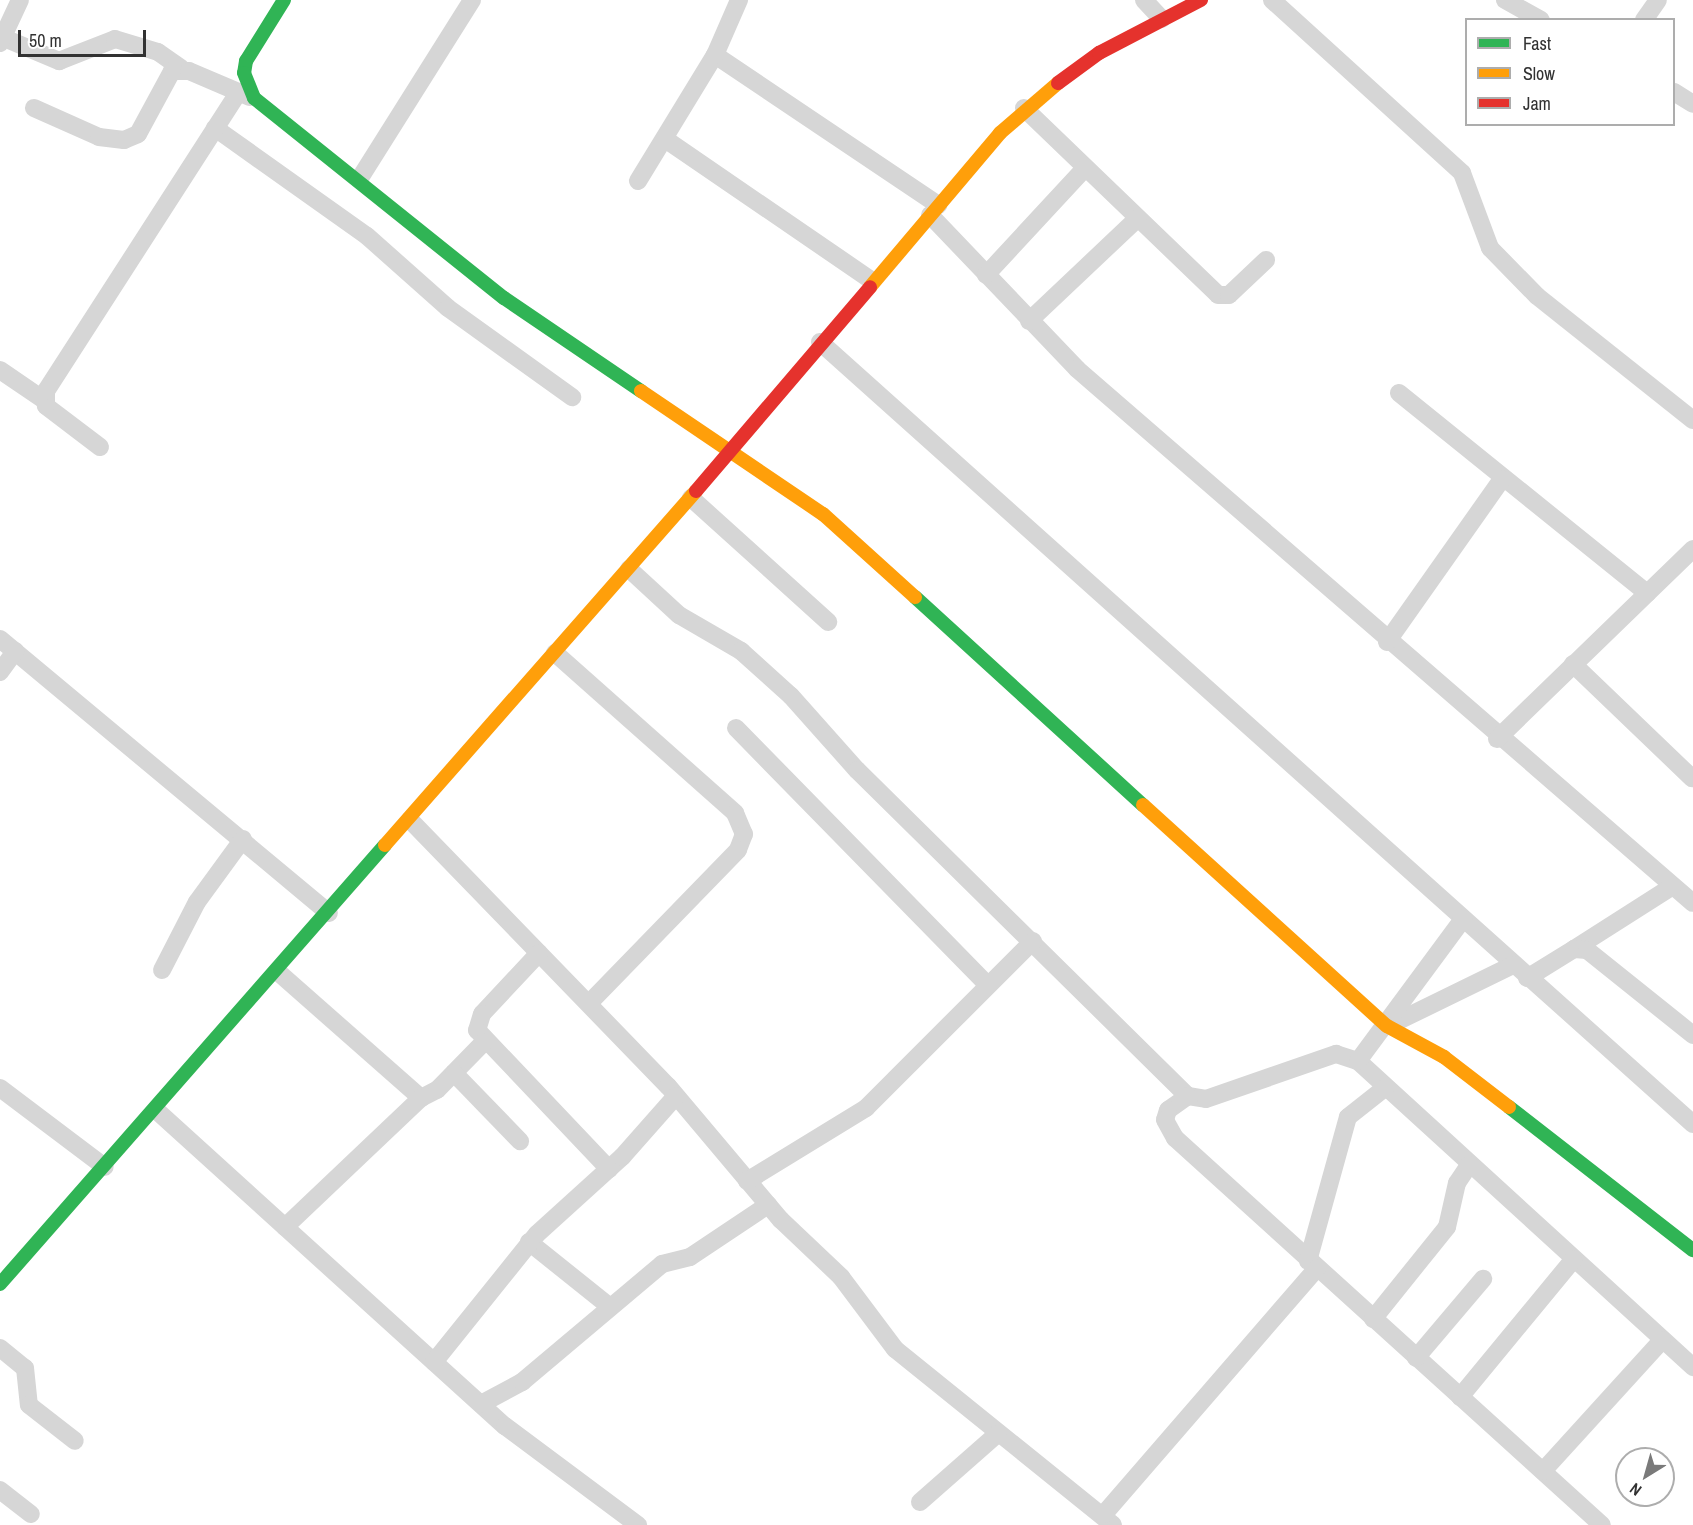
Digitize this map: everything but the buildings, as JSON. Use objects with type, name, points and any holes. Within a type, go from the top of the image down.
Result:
[{"type":"street","points":[[20,0],[2,40],[60,61],[115,39],[158,52],[181,69],[246,96],[360,178],[504,298],[732,450],[831,521],[1387,1026],[1444,1057],[1693,1250]]},
{"type":"street","points":[[44,400],[215,128],[246,96],[244,73],[246,61],[284,0]]},
{"type":"street","points":[[360,178],[472,0]]},
{"type":"street","points":[[638,181],[715,55],[739,0]]},
{"type":"street","points":[[1144,0],[1162,19]]},
{"type":"street","points":[[0,1284],[278,972],[691,498],[872,281],[1024,108],[1091,58],[1201,0]]},
{"type":"street","points":[[1272,0],[1462,173],[1490,248],[1537,296],[1693,420]]},
{"type":"street","points":[[1505,0],[1537,18]]},
{"type":"street","points":[[1645,18],[1658,0]]},
{"type":"street","points":[[715,55],[934,210],[986,275],[1029,321],[1497,739],[1693,903]]},
{"type":"street","points":[[34,108],[99,137],[132,139],[164,80],[181,69]]},
{"type":"street","points":[[1675,93],[1693,104]]},
{"type":"street","points":[[1024,108],[1218,295],[1229,295],[1266,260]]},
{"type":"street","points":[[215,128],[360,231],[448,308],[572,397]]},
{"type":"street","points":[[665,139],[872,281]]},
{"type":"street","points":[[986,275],[1085,168]]},
{"type":"street","points":[[1029,321],[1137,219]]},
{"type":"street","points":[[820,342],[1236,709],[1527,978],[1693,1124]]},
{"type":"street","points":[[0,370],[44,400],[100,447]]},
{"type":"street","points":[[1399,393],[1502,479],[1647,593]]},
{"type":"street","points":[[1387,642],[1502,479]]},
{"type":"street","points":[[691,498],[828,622]]},
{"type":"street","points":[[1497,739],[1693,549]]},
{"type":"street","points":[[629,569],[679,615],[741,651],[772,679],[857,770],[1188,1096],[1206,1099],[1336,1054],[1359,1061],[1469,1165],[1693,1367]]},
{"type":"street","points":[[0,639],[243,839],[329,913]]},
{"type":"street","points":[[0,672],[15,651]]},
{"type":"street","points":[[555,653],[735,813],[744,834],[738,850],[588,1004]]},
{"type":"street","points":[[1573,664],[1692,778]]},
{"type":"street","points":[[736,728],[988,985]]},
{"type":"street","points":[[410,820],[676,1096],[768,1205],[841,1277],[895,1349],[997,1434],[1109,1520],[1313,1265],[1348,1117],[1386,1087]]},
{"type":"street","points":[[162,970],[197,902],[243,839]]},
{"type":"street","points":[[1527,978],[1673,886]]},
{"type":"street","points":[[1359,1061],[1387,1026],[1463,919]]},
{"type":"street","points":[[747,1181],[866,1108],[1033,941]]},
{"type":"street","points":[[1574,949],[1587,950],[1693,1035]]},
{"type":"street","points":[[539,952],[482,1014],[477,1030],[484,1042],[609,1169]]},
{"type":"street","points":[[1387,1026],[1513,965]]},
{"type":"street","points":[[278,972],[421,1098]]},
{"type":"street","points":[[285,1227],[421,1098],[454,1073],[484,1042]]},
{"type":"street","points":[[454,1073],[520,1141]]},
{"type":"street","points":[[0,1088],[105,1167]]},
{"type":"street","points":[[434,1362],[530,1242],[609,1169],[676,1096]]},
{"type":"street","points":[[1188,1096],[1168,1110],[1168,1130],[1313,1265],[1602,1525]]},
{"type":"street","points":[[156,1110],[481,1404],[638,1525]]},
{"type":"street","points":[[1373,1319],[1447,1227],[1457,1183],[1469,1165]]},
{"type":"street","points":[[481,1404],[522,1383],[662,1264],[690,1257],[768,1205]]},
{"type":"street","points":[[530,1242],[610,1307]]},
{"type":"street","points":[[1460,1397],[1573,1260]]},
{"type":"street","points":[[1416,1358],[1483,1279]]},
{"type":"street","points":[[1543,1472],[1662,1340]]},
{"type":"street","points":[[0,1347],[25,1368],[29,1405],[75,1441]]},
{"type":"street","points":[[920,1502],[997,1434]]},
{"type":"street","points":[[0,1490],[31,1514]]},
{"type":"traffic: fast","points":[[284,0],[246,61],[244,73],[254,98],[504,298],[641,391]]},
{"type":"traffic: fast","points":[[915,597],[1143,805]]},
{"type":"traffic: fast","points":[[0,1284],[385,845]]},
{"type":"traffic: fast","points":[[1509,1107],[1693,1250]]},
{"type":"traffic: slow","points":[[870,287],[1000,133],[1058,83]]},
{"type":"traffic: slow","points":[[641,391],[823,514],[915,597]]},
{"type":"traffic: slow","points":[[385,845],[696,491]]},
{"type":"traffic: slow","points":[[1143,805],[1387,1026],[1444,1057],[1509,1107]]},
{"type":"traffic: jam","points":[[1058,83],[1099,53],[1201,0]]},
{"type":"traffic: jam","points":[[696,491],[870,287]]}]
